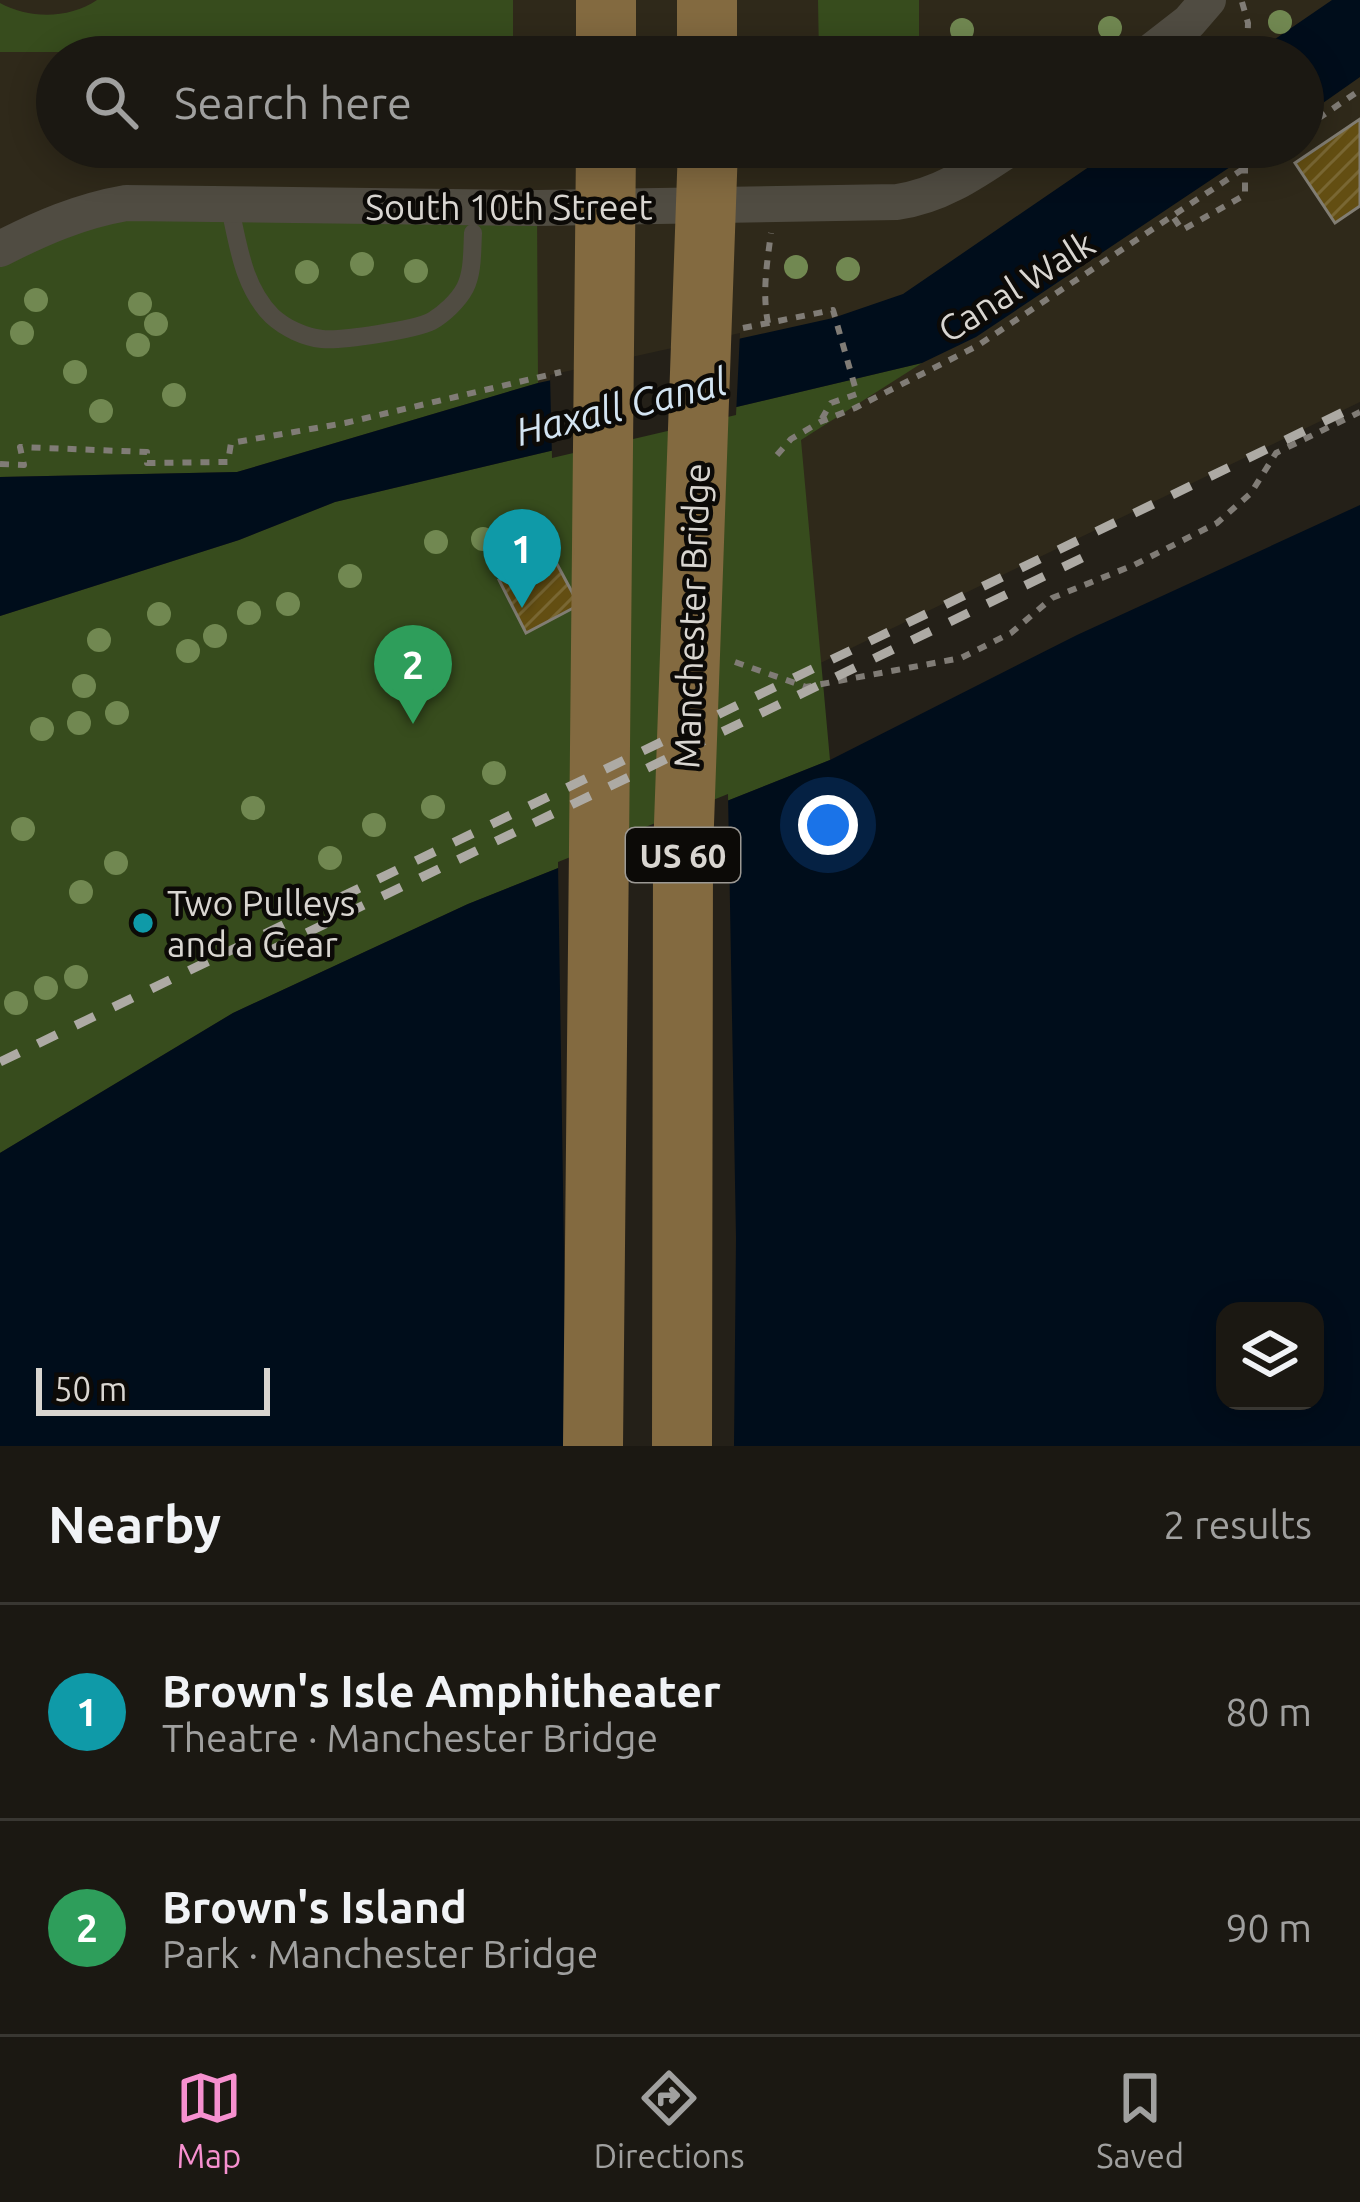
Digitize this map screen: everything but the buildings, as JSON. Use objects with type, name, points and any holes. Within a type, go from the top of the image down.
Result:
[{"type":"main road","points":[[606,0],[606,36]]},
{"type":"main road","points":[[706,0],[707,36]]},
{"type":"main road","name":"US 60","points":[[593,1446],[606,168]]},
{"type":"main road","name":"Manchester Bridge","points":[[682,1446],[683,852],[706,168]]},
{"type":"street","points":[[1171,36],[1208,0]]},
{"type":"street","name":"South 10th Street","points":[[0,249],[47,225],[126,202],[561,208],[897,202],[920,199],[981,168]]},
{"type":"lane","points":[[229,204],[247,278],[256,295],[291,330],[317,339],[338,340],[428,323],[464,291],[473,233]]},
{"type":"path","points":[[1241,0],[1248,36]]},
{"type":"path","points":[[1324,115],[1360,90]]},
{"type":"path","name":"Canal Walk","points":[[777,454],[791,439],[820,422],[977,346],[1245,168]]},
{"type":"path","points":[[1173,217],[1182,230],[1245,195],[1246,168]]},
{"type":"path","points":[[768,323],[770,244]]},
{"type":"path","points":[[740,329],[833,310],[857,394],[831,403],[820,422]]},
{"type":"path","points":[[0,464],[24,465],[20,447],[147,452],[147,463],[228,462],[231,443],[345,423],[582,367]]},
{"type":"path","points":[[732,661],[806,687],[961,658],[1010,633],[1052,598],[1134,565],[1216,523],[1251,494],[1276,453],[1360,412]]},
{"type":"shaded area","points":[[0,0],[1360,0],[1360,402],[0,1060]]},
{"type":"green space","points":[[97,0],[513,0],[513,36],[36,36],[36,52],[0,52],[0,3],[49,15]]},
{"type":"green space","points":[[818,0],[919,0],[919,36],[819,36]]},
{"type":"green space","points":[[537,208],[538,383],[237,472],[0,477],[0,249],[93,209]]},
{"type":"green space","points":[[922,363],[801,440],[830,760],[468,904],[233,1013],[0,1153],[0,616],[239,540],[335,502]]},
{"type":"water","points":[[1332,0],[1360,0],[1360,77],[1324,102],[1324,36],[1280,36]]},
{"type":"water","name":"Haxall Canal","points":[[1087,168],[1229,168],[976,337],[922,363],[335,502],[239,540],[0,616],[0,477],[237,472],[538,383],[833,318],[903,294]]},
{"type":"water","points":[[1360,505],[1360,1446],[0,1446],[0,1153],[233,1013],[468,904],[830,760],[1077,635]]},
{"type":"pier","points":[[740,333],[736,415],[552,458],[550,375]]},
{"type":"pier","points":[[728,794],[736,1238],[734,1446],[567,1446],[558,862]]},
{"type":"railway","points":[[0,1062],[1360,404]]},
{"type":"railway","points":[[269,951],[1084,557]]},
{"type":"place","name":"Brown's Isle Amphitheater","points":[[522,608]]},
{"type":"place","name":"Brown's Island","points":[[413,724]]},
{"type":"place","name":"Two Pulleys and a Gear","points":[[143,923]]}]
